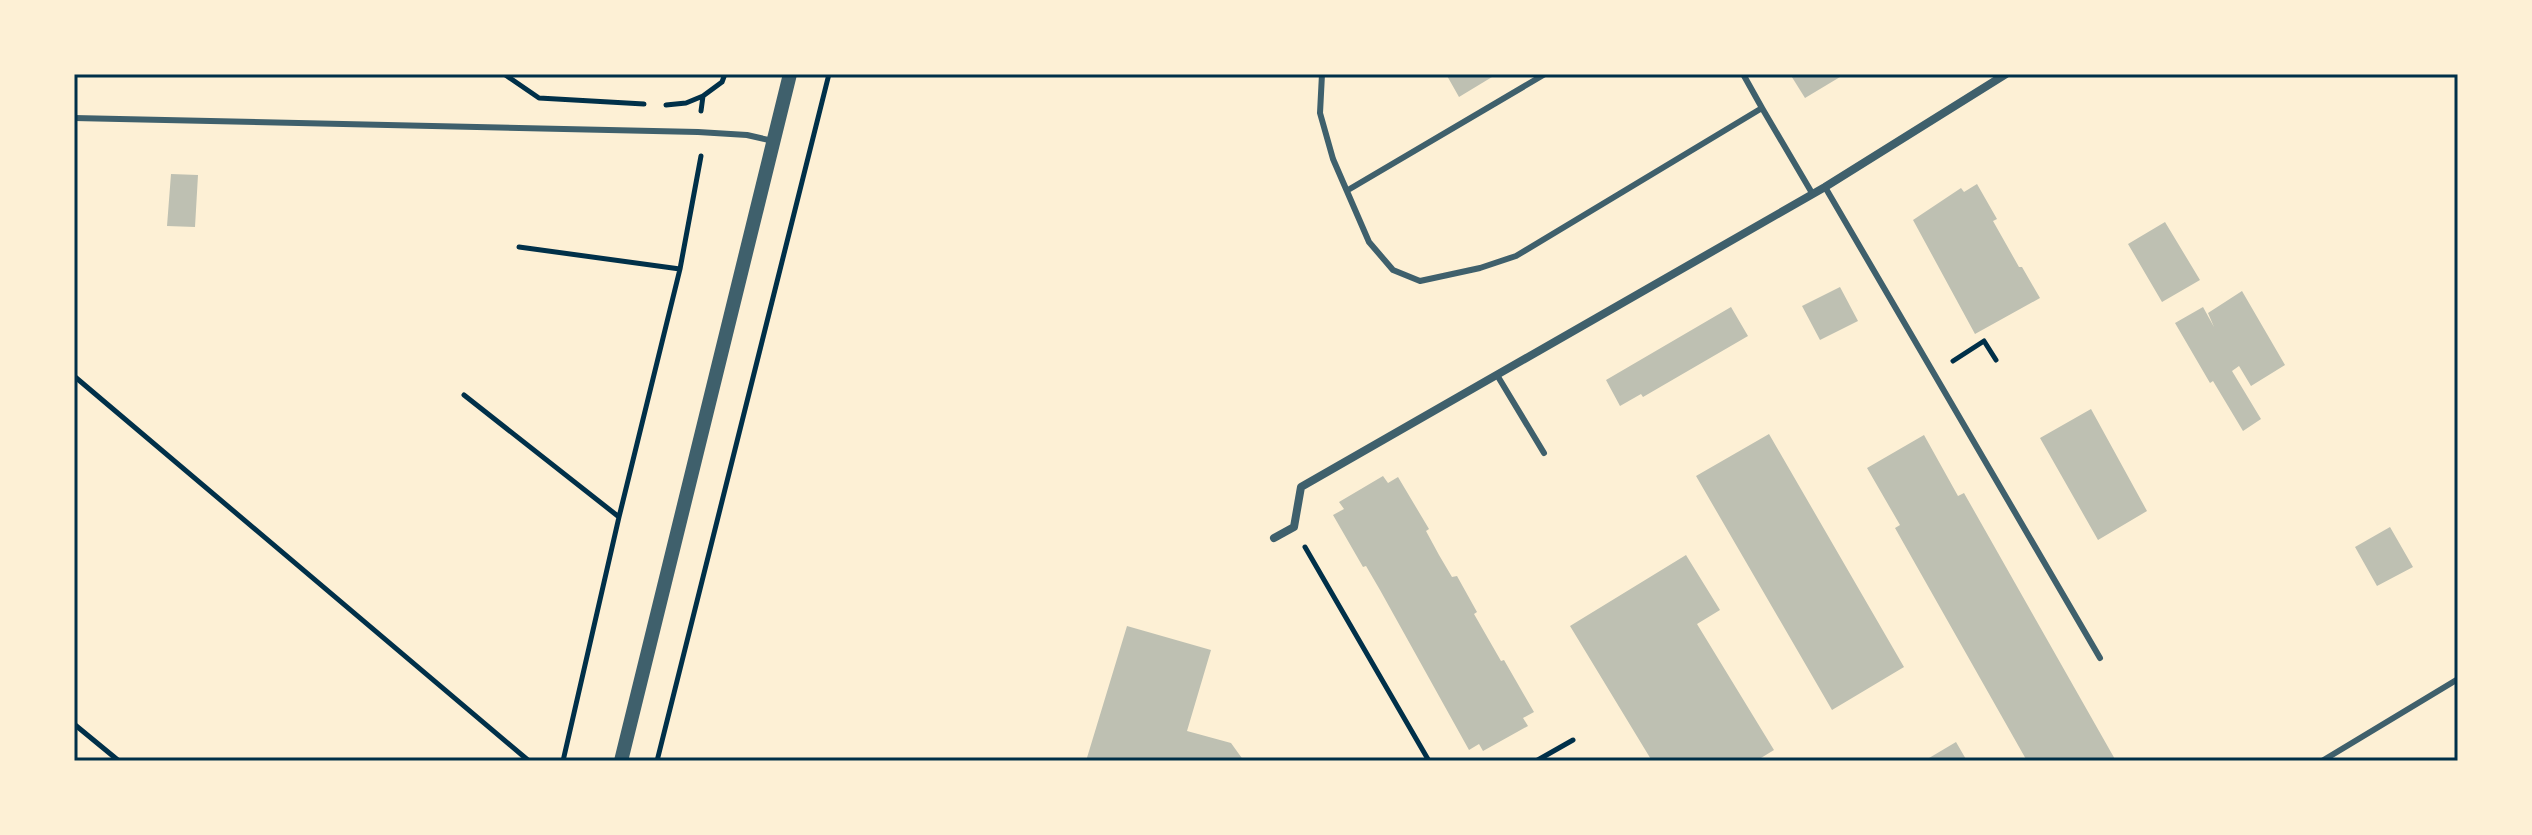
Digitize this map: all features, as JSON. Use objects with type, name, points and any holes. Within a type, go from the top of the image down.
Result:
[{"type":"street","points":[[621,761],[790,74]]},
{"type":"street","points":[[1274,538],[1294,527],[1301,487],[1825,187],[2006,74]]},
{"type":"lane","points":[[1322,74],[1320,113],[1333,159],[1369,242],[1393,270],[1420,281],[1480,268],[1516,256],[1762,108]]},
{"type":"lane","points":[[1348,190],[1545,74]]},
{"type":"lane","points":[[1743,74],[1812,193]]},
{"type":"lane","points":[[74,118],[702,132],[747,135],[773,141]]},
{"type":"lane","points":[[1825,187],[2100,658]]},
{"type":"lane","points":[[1497,375],[1544,453]]},
{"type":"lane","points":[[2322,761],[2458,679]]},
{"type":"path","points":[[504,74],[539,98],[649,104]]},
{"type":"path","points":[[664,105],[686,103],[703,96],[722,82],[725,74]]},
{"type":"path","points":[[657,761],[829,74]]},
{"type":"path","points":[[563,761],[680,269],[702,132],[703,96]]},
{"type":"path","points":[[519,247],[680,269]]},
{"type":"path","points":[[1933,372],[1984,341],[1996,360]]},
{"type":"path","points":[[74,376],[529,761]]},
{"type":"path","points":[[464,395],[619,517]]},
{"type":"path","points":[[1294,527],[1429,761]]},
{"type":"path","points":[[74,724],[119,761]]},
{"type":"path","points":[[1536,761],[1573,740]]},
{"type":"building","points":[[1446,74],[1497,74],[1459,97]]},
{"type":"building","points":[[1790,74],[1845,74],[1805,98]]},
{"type":"building","points":[[171,174],[198,175],[195,227],[167,226]]},
{"type":"building","points":[[1977,184],[1997,219],[1993,221],[2040,298],[1975,334],[1913,220],[1961,188],[1964,192]]},
{"type":"building","points":[[2165,222],[2200,280],[2162,302],[2128,244]]},
{"type":"building","points":[[1840,287],[1858,321],[1820,340],[1802,306]]},
{"type":"building","points":[[2242,291],[2285,365],[2251,386],[2239,366],[2232,371],[2261,419],[2243,431],[2175,323],[2203,307],[2214,327],[2208,313]]},
{"type":"building","points":[[1731,307],[1748,336],[1643,397],[1641,394],[1620,406],[1606,380]]},
{"type":"building","points":[[2091,409],[2147,511],[2098,540],[2040,438]]},
{"type":"building","points":[[1769,434],[1904,667],[1832,710],[1696,476]]},
{"type":"building","points":[[1924,435],[1958,496],[1964,493],[2116,761],[2027,761],[1895,528],[1900,525],[1867,468]]},
{"type":"building","points":[[1383,476],[1388,483],[1398,477],[1429,529],[1426,531],[1439,555],[1452,577],[1457,576],[1477,612],[1474,614],[1534,712],[1523,718],[1528,726],[1483,751],[1479,744],[1469,750],[1380,590],[1333,515],[1344,509],[1339,502]]},
{"type":"building","points":[[2390,527],[2413,567],[2377,586],[2355,547]]},
{"type":"building","points":[[1686,555],[1720,610],[1697,624],[1774,750],[1756,761],[1652,761],[1570,626]]},
{"type":"building","points":[[1127,626],[1211,650],[1187,731],[1231,743],[1244,761],[1086,761]]},
{"type":"building","points":[[1956,742],[1967,761],[1924,761]]}]
